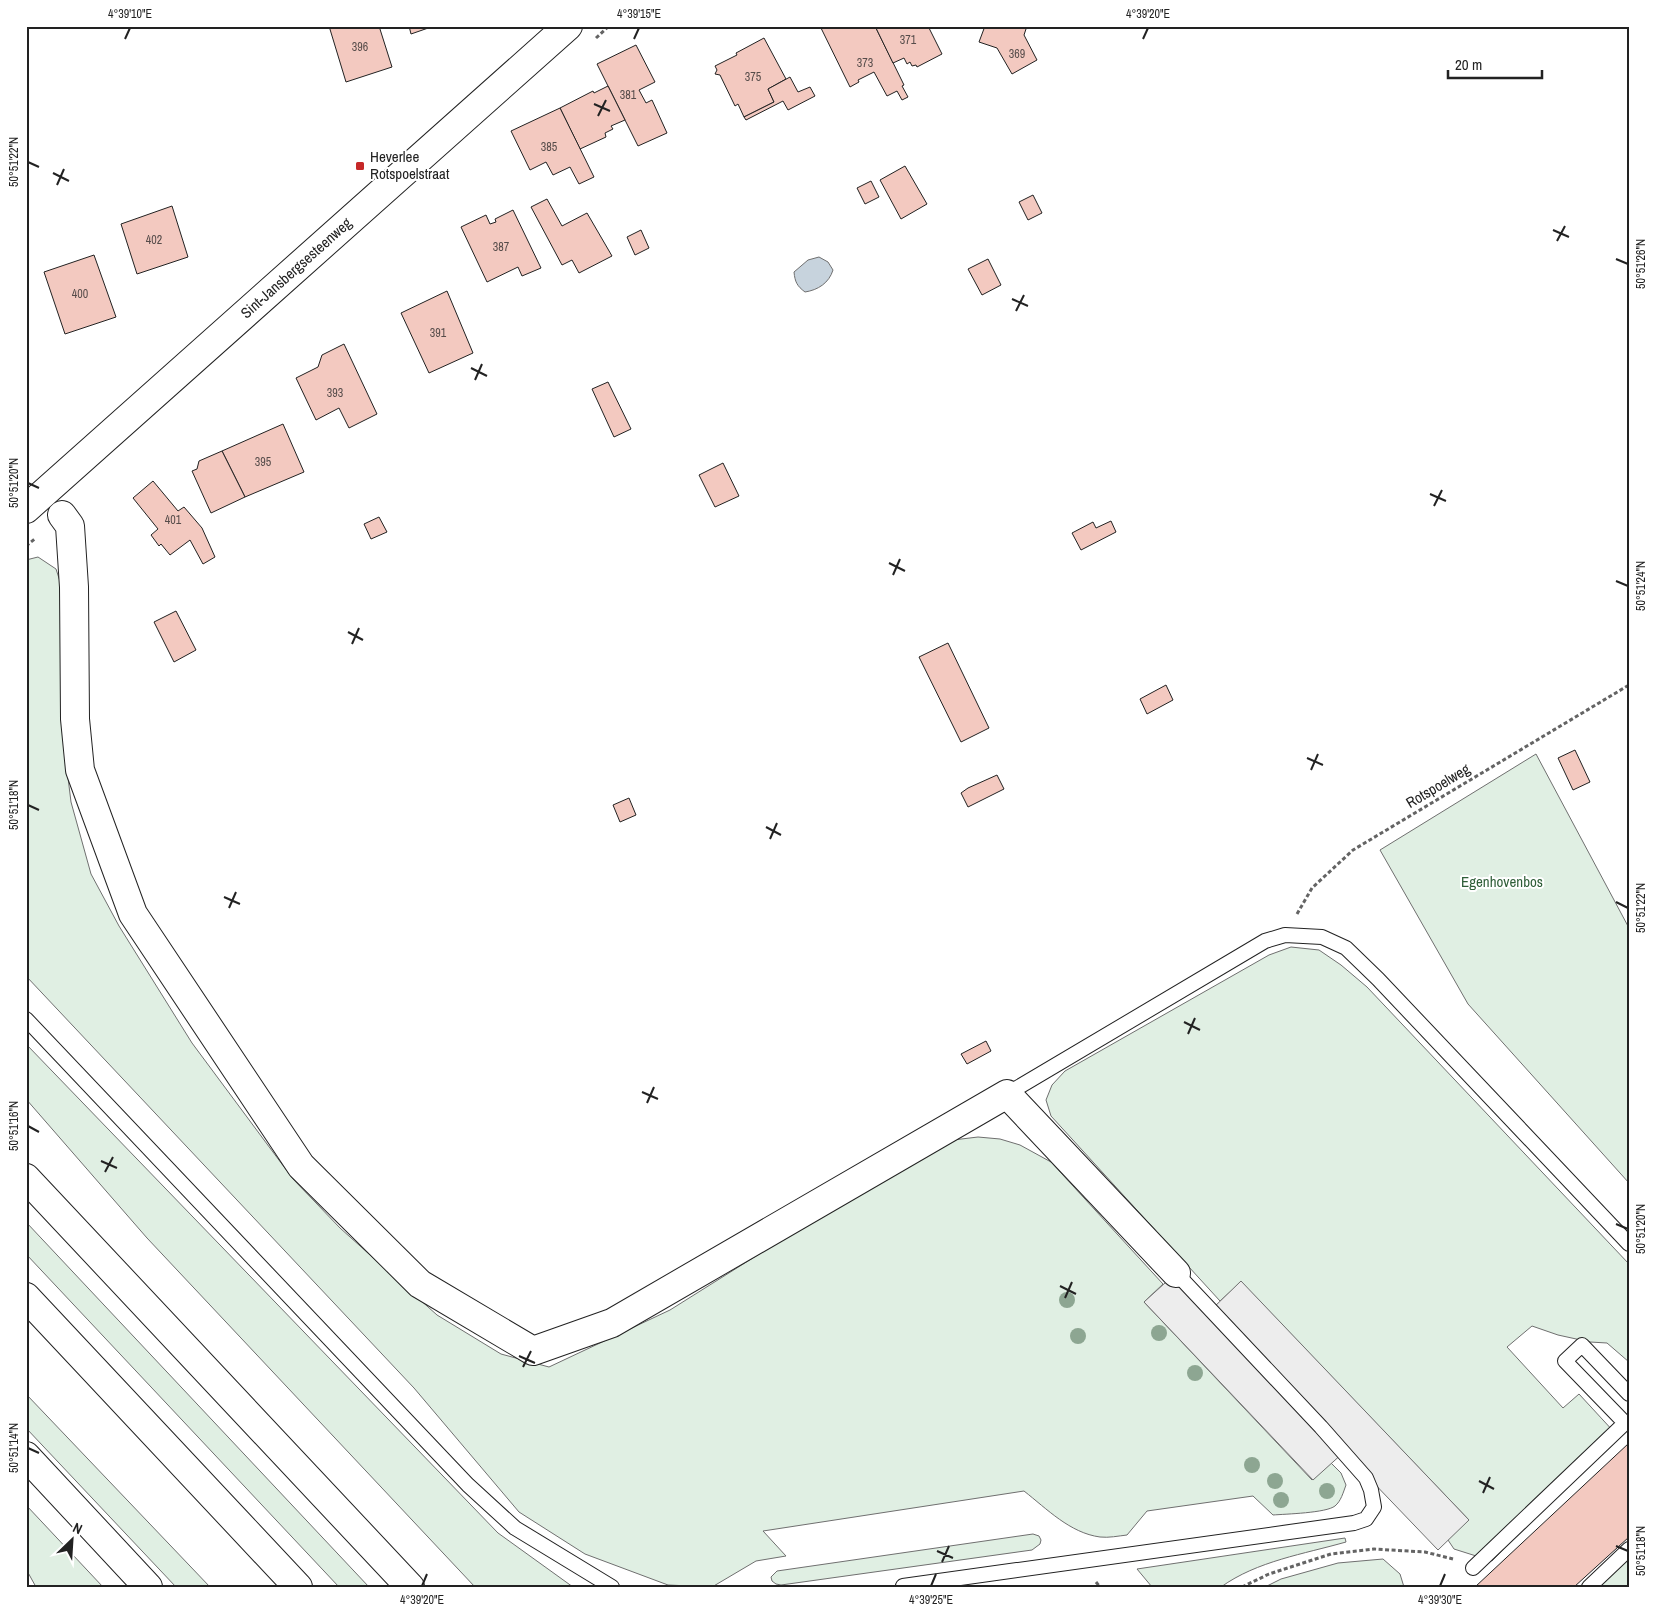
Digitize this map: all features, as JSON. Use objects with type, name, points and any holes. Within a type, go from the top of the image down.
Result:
[{"type":"main road","name":"Sint-Jansbergsesteenweg","points":[[47,506],[568,26]]},
{"type":"main road","points":[[47,506],[70,526],[74,587],[75,719],[80,770],[133,914],[301,1166],[420,1284],[533,1351],[612,1323],[1007,1094],[1176,1273]]},
{"type":"main road","points":[[26,1178],[410,1587]]},
{"type":"main road","points":[[26,1298],[298,1587]]},
{"type":"main road","points":[[26,1456],[148,1587]]},
{"type":"lane","points":[[1007,1094],[1265,941],[1285,935],[1322,937],[1346,948],[1378,978],[1629,1244]]},
{"type":"lane","points":[[26,1019],[468,1485],[516,1528],[612,1587]]},
{"type":"lane","points":[[902,1587],[1354,1523],[1366,1519],[1374,1507],[1371,1490],[1366,1478],[1321,1427],[1176,1273]]},
{"type":"lane","points":[[1473,1568],[1627,1424],[1565,1361],[1582,1345],[1629,1394]]},
{"type":"lane","points":[[1589,1587],[1629,1549]]},
{"type":"path","name":"Rotspoelweg","points":[[1285,935],[1312,888],[1353,850],[1629,685]]},
{"type":"path","points":[[1242,1587],[1270,1574],[1331,1554],[1374,1548],[1425,1552],[1458,1561],[1473,1568]]},
{"type":"green space","points":[[38,557],[56,569],[66,600],[63,737],[71,802],[91,874],[119,926],[192,1043],[293,1179],[340,1228],[437,1315],[501,1354],[549,1367],[670,1310],[818,1217],[953,1140],[978,1137],[1000,1139],[1020,1145],[1051,1162],[1163,1284],[1144,1302],[1312,1480],[1331,1463],[1341,1473],[1346,1485],[1339,1502],[1335,1506],[1323,1510],[1273,1515],[1253,1496],[1147,1511],[1127,1535],[1103,1537],[1079,1531],[1050,1512],[1024,1491],[763,1531],[786,1556],[756,1561],[712,1587],[668,1585],[585,1554],[519,1512],[414,1388],[26,976],[26,560]]},
{"type":"green space","name":"Egenhovenbos","points":[[1536,754],[1629,928],[1629,1183],[1468,1004],[1380,850]]},
{"type":"green space","points":[[1291,947],[1319,950],[1341,965],[1367,987],[1629,1264],[1629,1362],[1607,1343],[1590,1342],[1558,1335],[1532,1326],[1507,1347],[1563,1408],[1579,1394],[1615,1433],[1492,1561],[1454,1549],[1448,1540],[1468,1519],[1241,1282],[1220,1301],[1051,1116],[1046,1100],[1052,1085],[1065,1071],[1269,955]]},
{"type":"green space","points":[[26,1044],[498,1533],[573,1587],[475,1587],[147,1238],[26,1099]]},
{"type":"green space","points":[[26,1222],[369,1587],[339,1587],[26,1254]]},
{"type":"green space","points":[[26,1394],[210,1587],[176,1587],[26,1428]]},
{"type":"green space","points":[[26,1505],[103,1587],[36,1587],[26,1569]]},
{"type":"green space","points":[[1033,1534],[1039,1536],[1041,1540],[1040,1544],[1032,1550],[781,1585],[772,1581],[771,1577],[777,1571]]},
{"type":"green space","points":[[1345,1538],[1346,1542],[1265,1564],[1221,1587],[1152,1587],[1137,1569]]},
{"type":"green space","points":[[1629,1548],[1629,1587],[1588,1587]]},
{"type":"green space","points":[[1383,1559],[1400,1574],[1404,1587],[1265,1587],[1281,1579],[1338,1563]]},
{"type":"shaded area","points":[[819,257],[828,262],[833,270],[831,275],[822,285],[814,290],[805,292],[797,284],[794,272],[808,260]]},
{"type":"shaded area","points":[[1176,1273],[1211,1310],[1241,1281],[1469,1520],[1438,1550],[1344,1452],[1313,1480],[1144,1302]]},
{"type":"building","points":[[329,26],[379,26],[392,67],[346,82]]},
{"type":"building","points":[[409,26],[434,26],[411,34]]},
{"type":"building","points":[[820,26],[875,26],[908,97],[902,100],[897,91],[887,96],[874,72],[858,80],[859,82],[850,87]]},
{"type":"building","points":[[875,26],[928,26],[942,54],[917,67],[916,65],[912,66],[910,62],[907,64],[904,58],[893,63]]},
{"type":"building","points":[[985,26],[1027,26],[1024,35],[1037,60],[1012,74],[997,48],[979,42]]},
{"type":"building","points":[[764,38],[786,79],[768,89],[774,102],[744,117],[738,104],[735,106],[720,75],[715,74],[717,70],[715,66]]},
{"type":"building","points":[[636,45],[655,82],[639,90],[646,103],[652,100],[667,133],[638,146],[597,64]]},
{"type":"building","points":[[790,77],[798,92],[810,87],[815,96],[788,110],[783,101],[746,120],[744,117],[774,102],[768,89]]},
{"type":"building","points":[[608,86],[625,120],[611,126],[613,129],[605,133],[606,137],[580,149],[560,108],[593,91],[594,93]]},
{"type":"building","points":[[560,108],[594,177],[579,184],[570,167],[553,175],[546,162],[530,170],[511,131]]},
{"type":"building","points":[[905,166],[927,204],[901,219],[880,180]]},
{"type":"building","points":[[871,181],[879,197],[865,204],[857,188]]},
{"type":"building","points":[[1033,195],[1042,213],[1028,220],[1019,202]]},
{"type":"building","points":[[547,199],[562,226],[587,213],[612,256],[579,273],[572,260],[562,265],[531,207]]},
{"type":"building","points":[[172,206],[188,257],[137,274],[121,224]]},
{"type":"building","points":[[513,210],[541,268],[522,276],[518,267],[487,282],[461,227],[486,215],[490,224],[496,222],[495,219]]},
{"type":"building","points":[[641,230],[649,248],[635,255],[627,237]]},
{"type":"building","points":[[94,255],[116,317],[65,334],[44,272]]},
{"type":"building","points":[[988,259],[1001,285],[982,295],[968,269]]},
{"type":"building","points":[[447,291],[473,353],[429,373],[401,313]]},
{"type":"building","points":[[344,344],[377,414],[349,428],[339,408],[316,420],[296,378],[318,367],[322,355]]},
{"type":"building","points":[[608,382],[631,429],[614,437],[592,389]]},
{"type":"building","points":[[283,424],[304,472],[245,497],[222,451]]},
{"type":"building","points":[[222,451],[245,497],[211,513],[192,471],[197,469],[199,461]]},
{"type":"building","points":[[723,463],[739,496],[715,507],[699,475]]},
{"type":"building","points":[[153,481],[178,511],[184,507],[202,528],[215,557],[203,564],[190,540],[170,555],[161,544],[159,546],[151,535],[158,529],[133,498]]},
{"type":"building","points":[[379,517],[387,532],[371,539],[364,524]]},
{"type":"building","points":[[1111,521],[1116,532],[1081,550],[1072,533],[1093,522],[1096,528]]},
{"type":"building","points":[[176,611],[196,650],[174,662],[154,622]]},
{"type":"building","points":[[948,643],[989,728],[961,742],[919,657]]},
{"type":"building","points":[[1166,685],[1173,700],[1147,714],[1140,699]]},
{"type":"building","points":[[1575,750],[1590,782],[1573,790],[1558,758]]},
{"type":"building","points":[[997,775],[1004,789],[968,807],[961,793]]},
{"type":"building","points":[[629,798],[636,815],[620,822],[613,805]]},
{"type":"building","points":[[986,1041],[991,1051],[967,1064],[961,1054]]},
{"type":"building","points":[[1629,1443],[1629,1537],[1574,1587],[1475,1587]]},
{"type":"place","name":"Heverlee Rotspoelstraat","points":[[360,166]]}]
